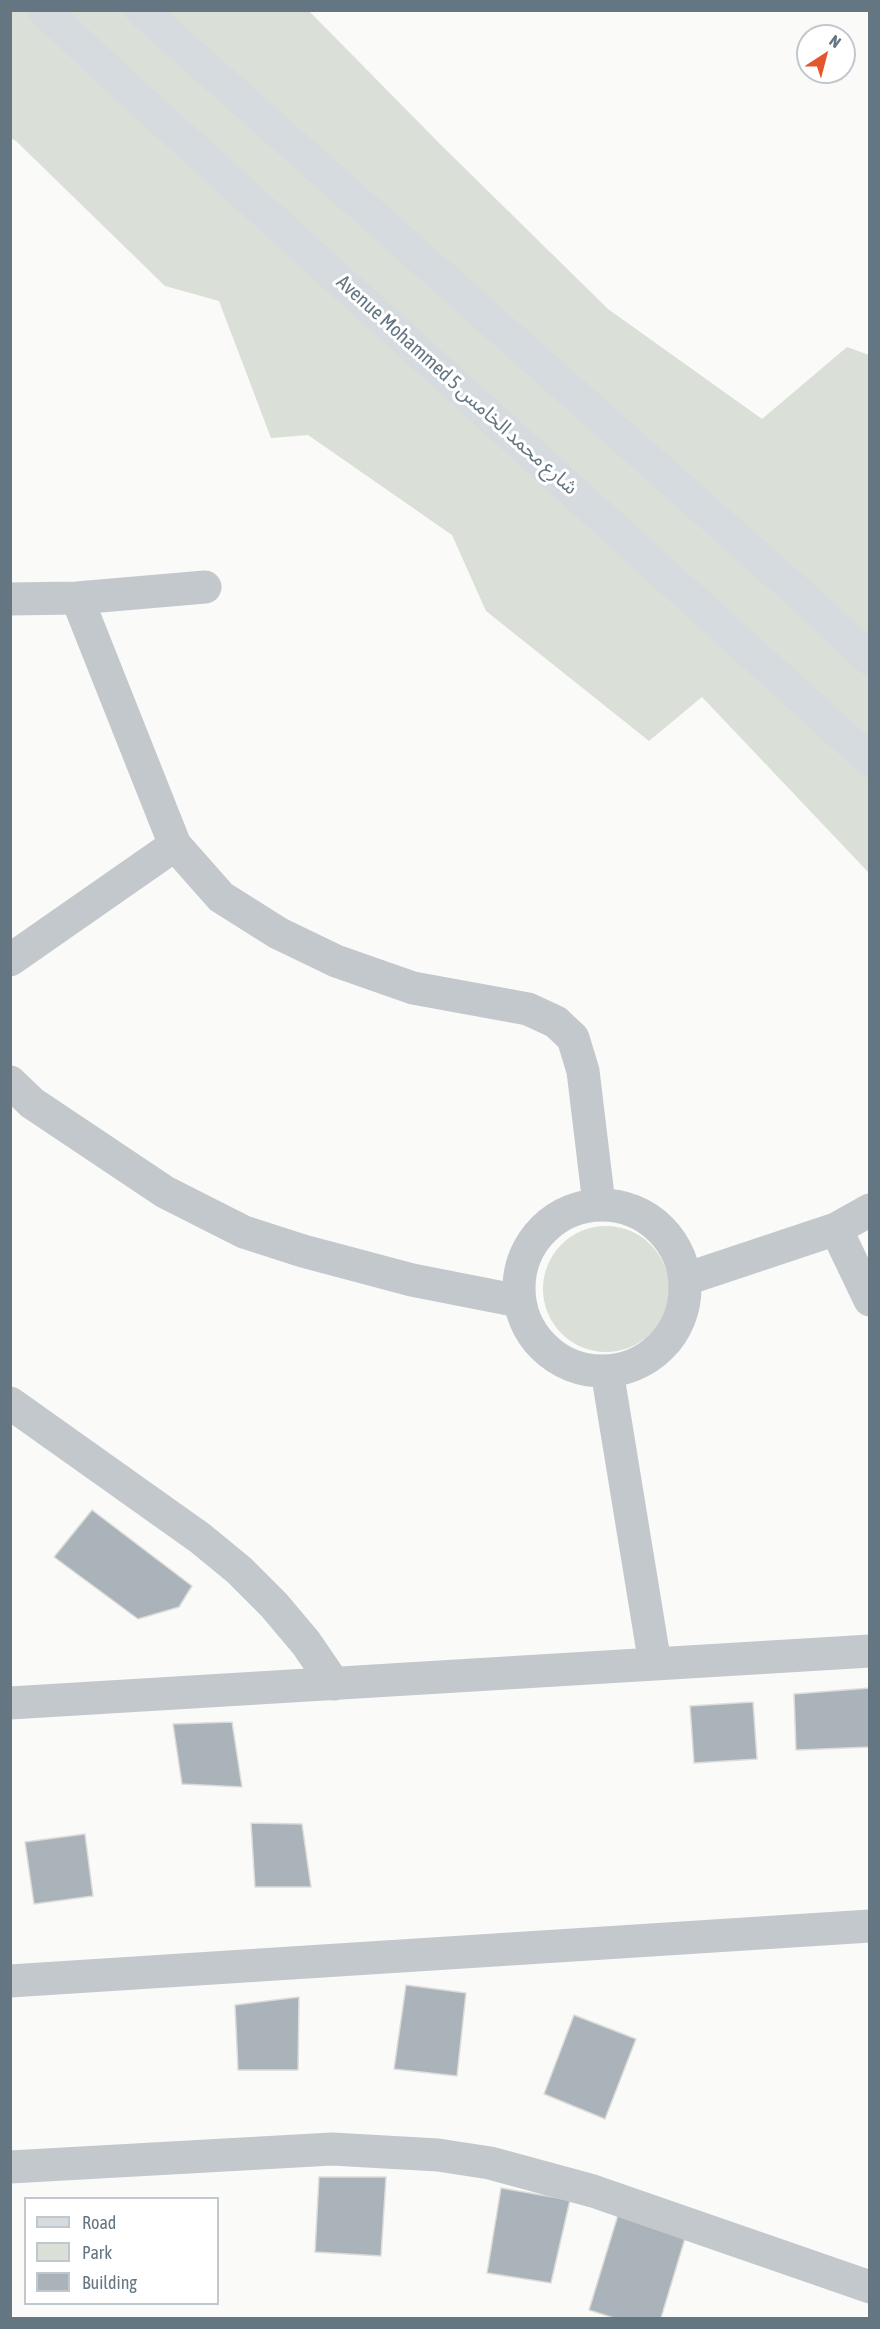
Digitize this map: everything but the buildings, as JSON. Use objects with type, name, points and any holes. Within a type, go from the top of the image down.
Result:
[{"type":"main road","name":"Avenue Mohammed 5 شارع محمد الخامس","points":[[44,10],[116,78],[870,760]]},
{"type":"main road","points":[[141,10],[811,604],[870,659]]},
{"type":"street","points":[[10,599],[77,598],[205,587]]},
{"type":"street","points":[[77,598],[175,845],[221,897],[278,933],[336,961],[413,988],[528,1009],[556,1022],[573,1038],[583,1071],[599,1204]]},
{"type":"street","points":[[10,960],[175,845]]},
{"type":"street","points":[[10,1082],[32,1103],[165,1192],[244,1232],[303,1251],[412,1280],[519,1301]]},
{"type":"street","points":[[599,1204],[624,1207],[647,1218],[666,1234],[680,1255],[686,1279],[684,1306],[674,1331],[657,1352],[634,1366],[607,1371],[583,1369],[560,1360],[541,1345],[527,1324],[519,1301],[520,1273],[526,1255],[530,1246],[548,1224],[572,1209],[599,1204]]},
{"type":"street","points":[[686,1279],[836,1229],[870,1210]]},
{"type":"street","points":[[836,1229],[870,1300]]},
{"type":"street","points":[[607,1371],[655,1664]]},
{"type":"street","points":[[10,1403],[200,1538],[239,1570],[274,1605],[306,1643],[334,1684]]},
{"type":"street","points":[[10,1703],[870,1651]]},
{"type":"street","points":[[10,1981],[870,1926]]},
{"type":"street","points":[[10,2167],[332,2149],[438,2155],[490,2163],[593,2191],[870,2287]]},
{"type":"green space","points":[[10,11],[309,11],[608,309],[762,419],[847,347],[869,355],[869,873],[702,697],[649,741],[486,611],[452,535],[308,435],[271,438],[219,301],[165,286],[11,138]]},
{"type":"green space","points":[[606,1226],[630,1230],[651,1244],[665,1265],[669,1289],[665,1313],[651,1334],[630,1348],[606,1352],[582,1348],[561,1334],[547,1313],[543,1289],[547,1265],[561,1244],[582,1230]]}]
